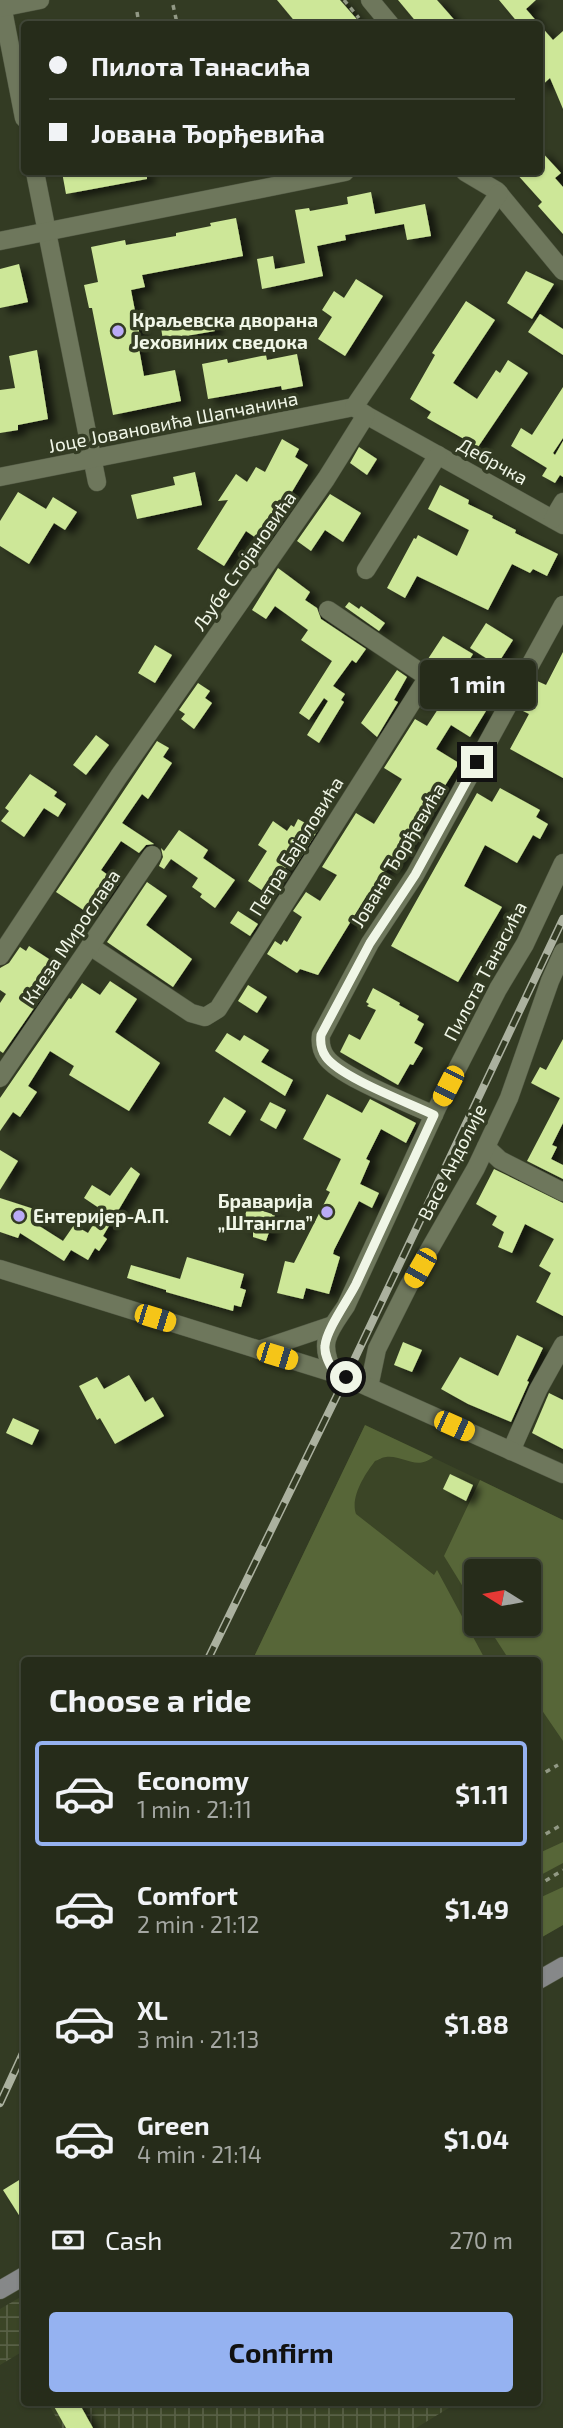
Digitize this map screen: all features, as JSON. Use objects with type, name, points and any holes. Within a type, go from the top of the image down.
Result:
[{"type":"main road","points":[[541,1979],[563,1966]]},
{"type":"main road","points":[[0,2290],[21,2278]]},
{"type":"street","points":[[21,103],[1,5],[40,0]]},
{"type":"street","points":[[370,0],[388,21]]},
{"type":"street","points":[[36,175],[97,482]]},
{"type":"street","points":[[0,241],[330,175]]},
{"type":"street","points":[[471,175],[499,193],[563,271]]},
{"type":"street","name":"Љубе Стојановића","points":[[0,956],[119,776],[326,479],[360,411],[499,193]]},
{"type":"street","name":"Дебрчка","points":[[360,411],[558,522]]},
{"type":"street","name":"Јоце Јовановића Шапчанина","points":[[0,477],[360,411]]},
{"type":"street","name":"Дебрчка","points":[[366,570],[438,455]]},
{"type":"street","points":[[558,522],[563,502]]},
{"type":"street","name":"Јована Ђорђевића","points":[[434,1115],[367,1084],[332,1064],[320,1044],[321,1035],[370,943],[415,875],[563,605]]},
{"type":"street","name":"Петра Бајаловића","points":[[90,946],[191,1013],[205,1017],[218,1009],[426,680],[419,671],[328,610]]},
{"type":"street","name":"Кнеза Мирослава","points":[[0,1078],[152,855]]},
{"type":"street","name":"Пилота Танасића","points":[[340,1375],[327,1359],[324,1347],[328,1333],[351,1295],[434,1115],[487,1010],[526,944],[563,863]]},
{"type":"street","name":"Васе Андолије","points":[[369,1387],[377,1349],[408,1287],[486,1147],[509,1098],[550,981],[563,952]]},
{"type":"street","points":[[486,1147],[500,1160],[563,1192]]},
{"type":"street","points":[[0,1269],[340,1375],[563,1475]]},
{"type":"street","points":[[259,1350],[333,1325]]},
{"type":"street","points":[[511,1451],[538,1390],[563,1345]]},
{"type":"path","points":[[344,0],[362,21]]},
{"type":"path","points":[[173,5],[177,21]]},
{"type":"path","points":[[137,12],[138,21]]},
{"type":"path","points":[[541,1775],[558,1765]]},
{"type":"path","points":[[541,1837],[563,1824]]},
{"type":"path","points":[[541,1884],[563,1870]]},
{"type":"shaded area","points":[[365,1425],[563,1520],[563,1925],[541,1938],[541,1657],[254,1657]]},
{"type":"shaded area","points":[[365,1425],[433,1457],[421,1463],[392,1457],[375,1461],[357,1493],[356,1514],[434,1575],[437,1570],[464,1620],[464,1636],[473,1636],[484,1657],[254,1657]]},
{"type":"shaded area","points":[[480,1480],[563,1520],[563,1741],[541,1709],[541,1657],[507,1657],[494,1636],[541,1636],[541,1559],[464,1559],[464,1588],[444,1556]]},
{"type":"shaded area","points":[[563,1842],[563,1863],[541,1875],[541,1852]]},
{"type":"shaded area","points":[[563,1887],[563,1925],[541,1938],[541,1897]]},
{"type":"shaded area","points":[[21,2297],[21,2355],[20,2353],[0,2365],[0,2309]]},
{"type":"shaded area","points":[[50,2406],[452,2406],[416,2428],[62,2428]]},
{"type":"building","points":[[277,0],[340,0],[358,21],[294,21]]},
{"type":"building","points":[[398,0],[437,0],[455,21],[416,21]]},
{"type":"building","points":[[499,0],[536,0],[526,9],[536,21],[516,21]]},
{"type":"building","points":[[543,29],[553,40],[563,31],[563,109],[550,78],[543,84]]},
{"type":"building","points":[[543,153],[561,173],[555,178],[563,187],[563,234],[538,206],[542,202],[518,175],[543,175]]},
{"type":"building","points":[[63,175],[147,175],[147,179],[66,194]]},
{"type":"building","points":[[371,192],[375,214],[425,204],[431,236],[407,240],[404,224],[345,235],[346,240],[317,246],[323,276],[262,289],[257,259],[273,256],[275,269],[305,263],[295,210],[309,208],[310,211],[348,204],[347,197]]},
{"type":"building","points":[[236,218],[243,256],[142,275],[145,287],[131,290],[141,342],[138,343],[144,376],[175,370],[181,401],[113,415],[92,308],[89,308],[84,285],[98,282],[91,247],[125,240],[126,245],[176,236],[176,233]]},
{"type":"building","points":[[19,264],[28,302],[0,308],[0,269]]},
{"type":"building","points":[[526,271],[554,284],[532,319],[507,303]]},
{"type":"building","points":[[356,279],[383,296],[345,356],[318,339],[332,317],[322,310],[334,291],[344,298]]},
{"type":"building","points":[[466,301],[495,320],[453,383],[477,399],[496,370],[500,373],[508,360],[528,373],[478,447],[427,418],[431,412],[410,399],[435,355],[432,353]]},
{"type":"building","points":[[540,314],[563,329],[563,355],[528,332]]},
{"type":"building","points":[[213,317],[215,331],[163,340],[161,328]]},
{"type":"building","points":[[37,350],[48,419],[18,425],[18,430],[0,433],[0,390],[15,388],[9,356]]},
{"type":"building","points":[[297,354],[303,386],[282,390],[281,386],[208,399],[202,364],[227,359],[228,363],[266,355],[267,360]]},
{"type":"building","points":[[563,387],[563,438],[553,453],[555,455],[563,441],[563,477],[560,475],[555,483],[542,476],[547,468],[511,446],[521,428],[532,435]]},
{"type":"building","points":[[282,439],[299,449],[295,457],[308,465],[262,542],[246,531],[224,566],[197,549],[228,500],[218,501],[236,474],[247,482],[256,467],[265,472]]},
{"type":"building","points":[[359,447],[377,459],[367,475],[350,463]]},
{"type":"building","points":[[195,472],[202,505],[137,519],[131,495],[175,485],[173,477]]},
{"type":"building","points":[[440,485],[516,530],[515,533],[558,554],[547,576],[533,569],[530,573],[512,564],[488,610],[417,576],[405,598],[387,588],[418,535],[457,556],[469,530],[428,509]]},
{"type":"building","points":[[18,492],[46,509],[53,497],[77,512],[65,530],[54,523],[29,564],[0,546],[0,521]]},
{"type":"building","points":[[330,494],[361,513],[343,542],[325,530],[311,551],[297,541]]},
{"type":"building","points":[[278,568],[310,592],[305,600],[317,608],[321,619],[366,649],[356,663],[352,660],[333,686],[345,694],[341,700],[344,702],[319,743],[307,735],[328,701],[324,698],[309,720],[299,713],[332,661],[301,640],[308,630],[275,606],[266,619],[252,610]]},
{"type":"building","points":[[349,602],[359,609],[361,606],[385,623],[379,631],[345,607]]},
{"type":"building","points":[[486,623],[513,640],[497,665],[470,648]]},
{"type":"building","points":[[443,636],[473,654],[453,686],[436,675],[426,662]]},
{"type":"building","points":[[155,645],[172,655],[155,683],[138,673]]},
{"type":"building","points":[[563,652],[563,778],[510,749],[529,714],[519,709],[535,680],[546,685]]},
{"type":"building","points":[[397,670],[407,677],[394,700],[398,702],[377,737],[361,723]]},
{"type":"building","points":[[460,675],[481,689],[472,703],[486,711],[470,737],[451,725],[436,749],[459,763],[394,868],[388,865],[318,975],[300,969],[297,973],[267,954],[275,941],[281,945],[284,940],[287,942],[302,917],[293,911],[306,892],[320,901],[337,875],[322,867],[356,813],[374,824],[402,779],[384,768],[415,719],[427,726]]},
{"type":"building","points":[[198,683],[210,691],[205,698],[212,703],[194,729],[181,719],[185,714],[179,710]]},
{"type":"building","points":[[96,735],[109,745],[86,775],[73,765]]},
{"type":"building","points":[[157,741],[169,748],[163,757],[172,763],[148,799],[142,794],[122,823],[154,844],[146,845],[139,853],[121,841],[101,870],[119,883],[105,903],[98,899],[88,913],[56,892]]},
{"type":"building","points":[[30,774],[57,792],[54,796],[66,804],[58,817],[44,808],[24,837],[1,821],[9,811],[5,808]]},
{"type":"building","points":[[500,788],[540,810],[536,817],[548,824],[540,839],[533,835],[517,863],[485,845],[464,886],[502,907],[458,982],[391,946],[477,793],[492,802]]},
{"type":"building","points":[[298,819],[318,830],[294,868],[288,864],[269,895],[248,881],[267,851],[258,845],[273,821],[287,831],[291,825],[294,827]]},
{"type":"building","points":[[179,830],[208,850],[203,858],[235,880],[215,908],[192,887],[198,878],[171,859],[164,869],[159,866],[163,857],[161,848],[164,851]]},
{"type":"building","points":[[147,882],[167,896],[146,925],[192,959],[173,987],[107,942]]},
{"type":"building","points":[[238,911],[258,924],[250,936],[230,923]]},
{"type":"building","points":[[29,946],[52,961],[40,978],[50,985],[3,1053],[0,1051],[0,1003],[6,994],[0,990],[0,968],[9,963],[20,947],[26,951]]},
{"type":"building","points":[[110,981],[137,999],[115,1032],[160,1063],[129,1111],[69,1075],[74,1066],[50,1051],[28,1086],[37,1092],[20,1117],[13,1112],[0,1131],[0,1098],[69,998],[71,999],[82,983],[100,995]]},
{"type":"building","points":[[248,985],[267,997],[257,1013],[238,1001]]},
{"type":"building","points":[[373,988],[419,1016],[417,1020],[424,1024],[414,1043],[423,1048],[398,1085],[340,1052],[349,1034],[360,1040],[376,1010],[367,1006],[369,1004],[366,1002]]},
{"type":"building","points":[[227,1033],[240,1041],[244,1035],[269,1050],[261,1062],[293,1080],[285,1096],[215,1051]]},
{"type":"building","points":[[563,1039],[563,1123],[552,1145],[557,1147],[551,1159],[563,1165],[563,1179],[527,1161],[560,1098],[531,1083],[540,1067],[546,1070]]},
{"type":"building","points":[[327,1094],[362,1113],[370,1099],[416,1123],[406,1143],[381,1129],[366,1159],[370,1161],[360,1184],[379,1193],[372,1208],[359,1201],[334,1250],[333,1254],[340,1257],[329,1294],[306,1288],[303,1299],[277,1293],[285,1261],[294,1263],[330,1192],[326,1190],[341,1159],[303,1139]]},
{"type":"building","points":[[224,1097],[246,1111],[230,1136],[208,1123]]},
{"type":"building","points":[[270,1102],[286,1110],[276,1129],[260,1120]]},
{"type":"building","points":[[0,1150],[18,1161],[0,1190]]},
{"type":"building","points":[[131,1167],[140,1174],[103,1236],[107,1239],[99,1251],[95,1248],[88,1260],[71,1250],[64,1261],[20,1233],[18,1238],[0,1232],[0,1198],[37,1210],[33,1222],[63,1241],[74,1225],[88,1233],[102,1210],[84,1198],[92,1185],[110,1196]]},
{"type":"building","points":[[494,1169],[563,1203],[563,1316],[536,1302],[551,1273],[539,1266],[554,1239],[525,1224],[512,1253],[498,1247],[504,1232],[492,1225],[497,1216],[476,1204]]},
{"type":"building","points":[[248,1206],[275,1215],[266,1241],[253,1237],[253,1232],[241,1228]]},
{"type":"building","points":[[187,1257],[244,1274],[240,1288],[246,1290],[241,1307],[234,1305],[233,1311],[127,1278],[131,1265],[180,1279]]},
{"type":"building","points":[[517,1335],[543,1348],[511,1422],[441,1389],[460,1357],[498,1376]]},
{"type":"building","points":[[403,1342],[422,1350],[412,1372],[394,1365]]},
{"type":"building","points":[[129,1375],[145,1402],[153,1397],[164,1416],[115,1444],[100,1418],[97,1420],[79,1386],[97,1377],[104,1389]]},
{"type":"building","points":[[549,1393],[563,1400],[563,1449],[532,1433]]},
{"type":"building","points":[[13,1418],[39,1430],[32,1445],[6,1433]]},
{"type":"building","points":[[450,1474],[473,1485],[466,1501],[443,1489]]},
{"type":"building","points":[[21,2179],[21,2218],[3,2190]]},
{"type":"building","points":[[54,2406],[81,2406],[93,2428],[66,2428]]},
{"type":"railway","points":[[209,1657],[346,1377],[563,919]]},
{"type":"railway","points":[[0,2103],[21,2058]]},
{"type":"place","name":"Краљевска дворана Јеховиних сведока","points":[[118,331]]},
{"type":"place","name":"Браварија „Штангла”","points":[[327,1212]]},
{"type":"place","name":"Ентеријер-А.П.","points":[[19,1216]]},
{"type":"route","points":[[346,1377],[334,1373],[327,1359],[324,1347],[328,1333],[356,1284],[434,1115],[367,1084],[332,1064],[320,1044],[321,1035],[370,943],[415,875],[477,762]]}]
